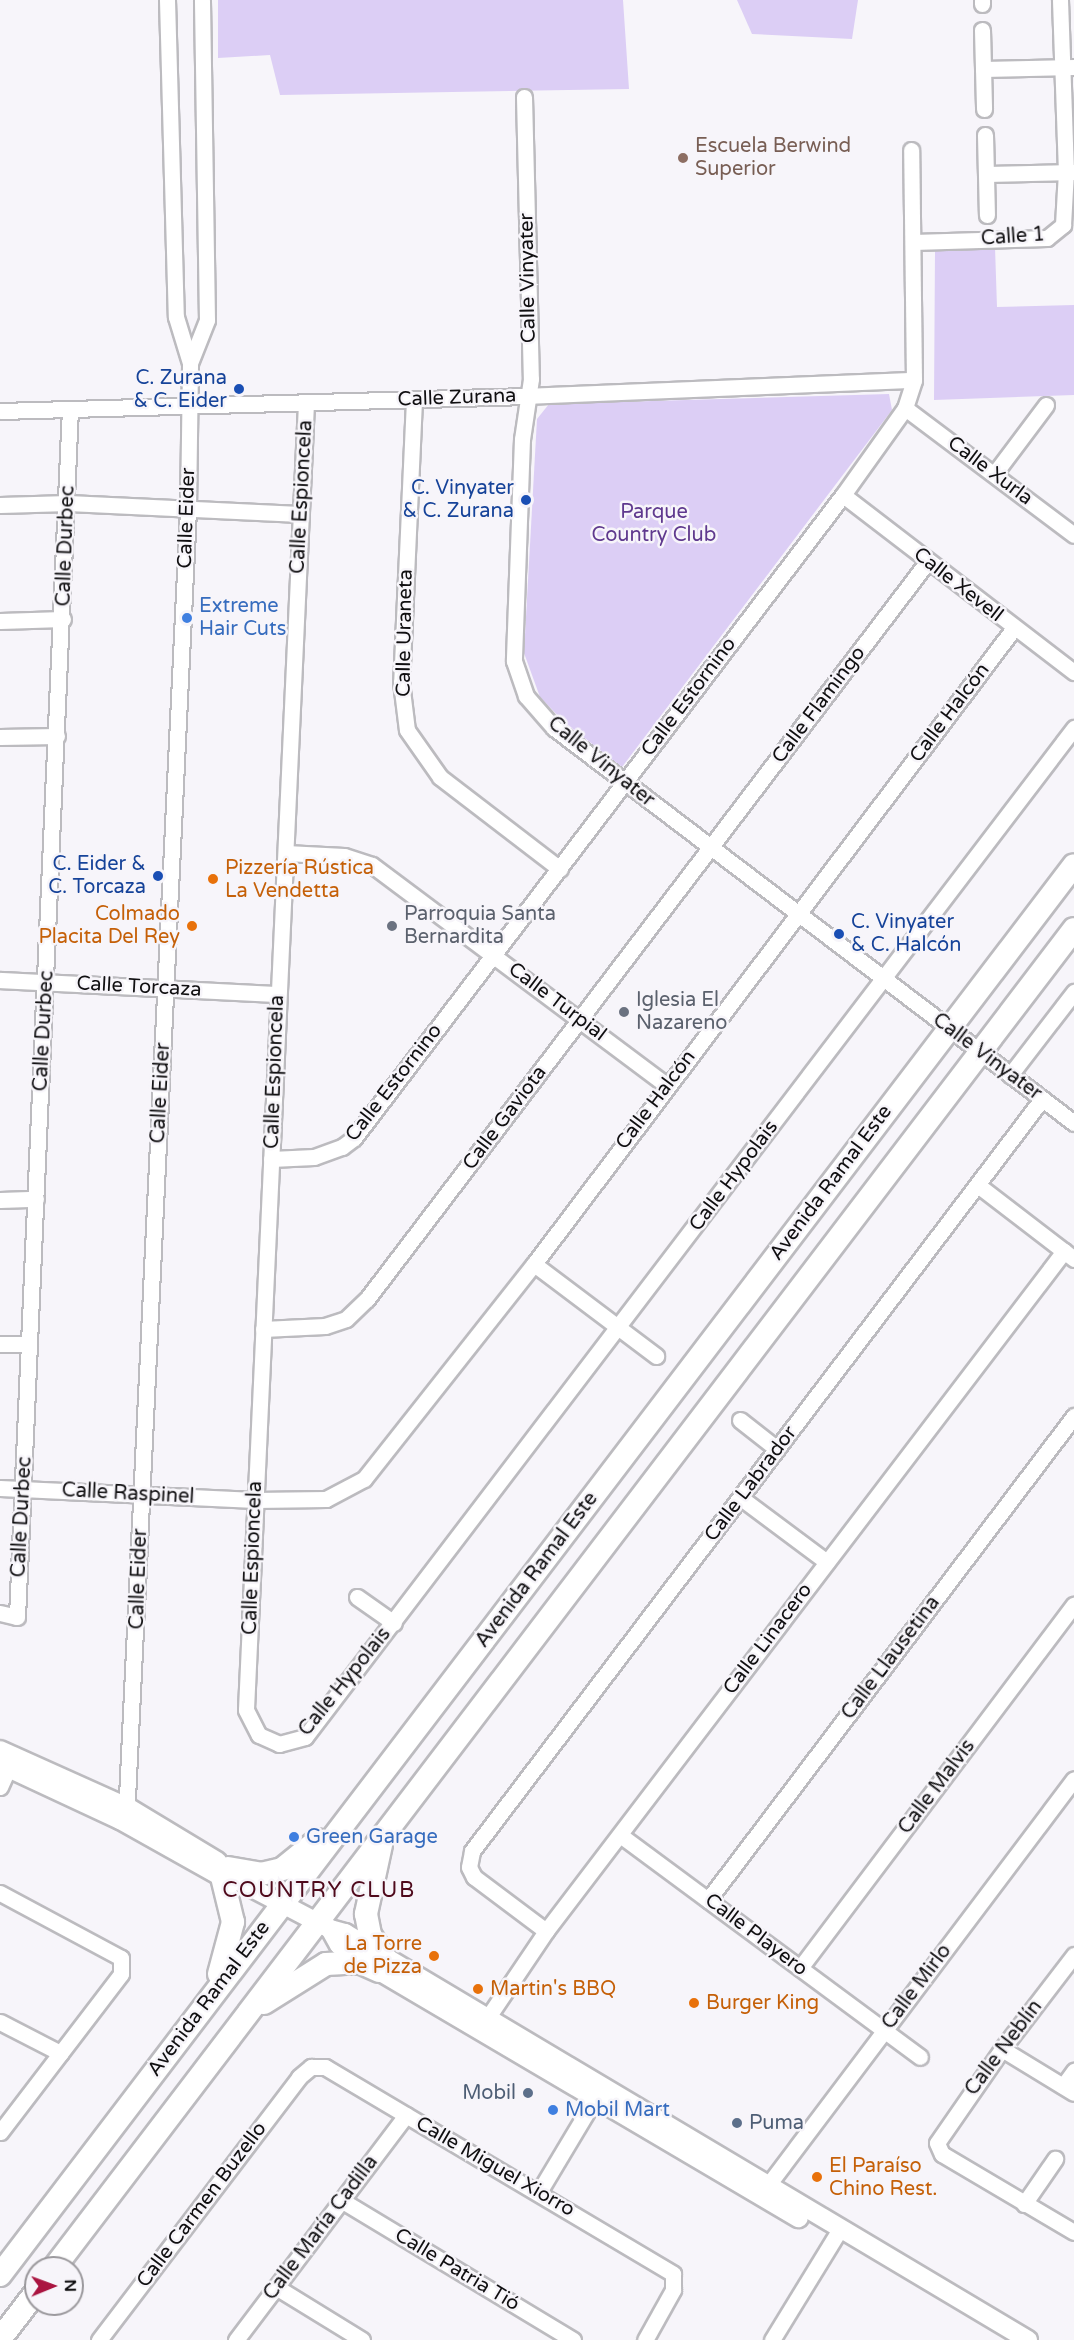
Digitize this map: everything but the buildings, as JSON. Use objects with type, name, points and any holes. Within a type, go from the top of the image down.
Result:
[{"type":"main road","name":"Avenida Ramal Este","points":[[0,2275],[1074,866]]},
{"type":"main road","name":"Avenida Ramal Este","points":[[63,2256],[252,2009],[323,1925],[383,1836],[1074,929]]},
{"type":"main road","points":[[211,1997],[233,1930],[228,1874],[261,1874],[282,1869],[360,1803]]},
{"type":"main road","points":[[383,1836],[366,1914],[370,1935],[383,1965]]},
{"type":"main road","points":[[252,2009],[326,1964],[359,1962],[383,1965]]},
{"type":"main road","points":[[0,2339],[24,2308]]},
{"type":"street","name":"Calle Eider","points":[[127,1815],[191,407],[190,363],[176,317],[167,0]]},
{"type":"street","name":"Calle Eider","points":[[190,363],[207,320],[202,0]]},
{"type":"street","name":"Calle 1","points":[[914,242],[1047,238],[1056,234],[1063,225],[1070,172],[1068,67],[1060,0]]},
{"type":"street","points":[[982,30],[984,109]]},
{"type":"street","points":[[983,69],[1068,67]]},
{"type":"street","name":"Calle Vinyater","points":[[524,97],[531,379],[526,396],[514,661],[526,696],[554,728],[1074,1123]]},
{"type":"street","points":[[985,135],[987,215]]},
{"type":"street","name":"Calle Estornino","points":[[271,1159],[314,1157],[342,1148],[354,1138],[843,495],[905,408],[914,380],[911,150]]},
{"type":"street","points":[[987,174],[1070,172]]},
{"type":"street","name":"Calle Zurana","points":[[0,411],[414,400],[914,380]]},
{"type":"street","name":"Calle Uraneta","points":[[414,400],[400,682],[407,730],[440,777],[560,869]]},
{"type":"street","name":"Calle Espioncela","points":[[262,1736],[246,1710],[306,403]]},
{"type":"street","points":[[994,473],[1046,405]]},
{"type":"street","name":"Calle Xurla","points":[[905,408],[1074,535]]},
{"type":"street","name":"Calle Durbec","points":[[0,1613],[17,1617],[63,620],[70,409]]},
{"type":"street","name":"Calle Xevell","points":[[843,495],[1074,672]]},
{"type":"street","points":[[0,504],[68,503],[300,514]]},
{"type":"street","name":"Calle Flamingo","points":[[711,848],[928,561]]},
{"type":"street","points":[[0,621],[63,620]]},
{"type":"street","name":"Calle Halcón","points":[[255,1500],[326,1499],[364,1479],[534,1264],[666,1085],[1014,628]]},
{"type":"street","name":"Calle Hypolais","points":[[262,1736],[279,1744],[305,1737],[1074,728]]},
{"type":"street","points":[[0,737],[57,736]]},
{"type":"street","name":"Calle Gaviota","points":[[263,1329],[325,1326],[346,1319],[367,1299],[711,848]]},
{"type":"street","name":"Calle Turpial","points":[[286,853],[344,856],[372,865],[494,954],[666,1085]]},
{"type":"street","name":"Calle Torcaza","points":[[0,980],[278,994]]},
{"type":"street","points":[[1010,1075],[1074,992]]},
{"type":"street","name":"Calle Labrador","points":[[546,1932],[471,1871],[472,1851],[979,1186],[1042,1099]]},
{"type":"street","points":[[979,1186],[1069,1255]]},
{"type":"street","points":[[0,1200],[36,1199]]},
{"type":"street","name":"Calle Linacero","points":[[482,2026],[546,1932],[827,1562],[1069,1255]]},
{"type":"street","points":[[534,1264],[656,1356]]},
{"type":"street","points":[[0,1344],[29,1344]]},
{"type":"street","name":"Calle Llausetina","points":[[708,1900],[1074,1416]]},
{"type":"street","points":[[740,1420],[777,1449]]},
{"type":"street","name":"Calle Raspinel","points":[[0,1488],[255,1500]]},
{"type":"street","points":[[741,1498],[827,1562]]},
{"type":"street","name":"Calle Hypolais","points":[[357,1597],[394,1623]]},
{"type":"street","name":"Calle Malvis","points":[[800,1968],[1074,1605]]},
{"type":"street","points":[[0,1787],[6,1759],[127,1815],[228,1874],[323,1925],[339,1945],[383,1965],[482,2026],[764,2190],[1004,2340]]},
{"type":"street","name":"Calle Mirlo","points":[[764,2190],[1074,1779]]},
{"type":"street","name":"Calle Playero","points":[[620,1835],[920,2057]]},
{"type":"street","points":[[0,1893],[121,1958],[121,1974],[0,2132]]},
{"type":"street","name":"Calle Neblín","points":[[1024,2204],[942,2154],[937,2143],[1002,2049],[1074,1955]]},
{"type":"street","points":[[0,2022],[60,2053]]},
{"type":"street","points":[[1002,2049],[1069,2090],[1074,2071]]},
{"type":"street","name":"Calle Miguel Xiorro","points":[[306,2071],[326,2067],[673,2274],[673,2284],[645,2340]]},
{"type":"street","name":"Calle Carmen Buzello","points":[[99,2340],[306,2071]]},
{"type":"street","points":[[539,2192],[598,2093]]},
{"type":"street","name":"Calle María Cadilla","points":[[236,2340],[406,2115]]},
{"type":"street","points":[[1055,2159],[1024,2204],[1074,2232]]},
{"type":"street","name":"Calle Patria Tió","points":[[341,2200],[573,2340]]},
{"type":"street","points":[[772,2340],[837,2234]]},
{"type":"street","points":[[837,2234],[1028,2340]]},
{"type":"street","points":[[276,2287],[362,2340]]},
{"type":"green space","points":[[218,0],[623,0],[629,89],[280,95],[270,55],[218,58]]},
{"type":"green space","points":[[737,0],[858,0],[852,39],[752,34]]},
{"type":"green space","points":[[995,247],[997,307],[1074,305],[1074,395],[934,400],[935,251]]},
{"type":"green space","name":"Parque Country Club","points":[[889,394],[892,410],[622,767],[565,723],[540,697],[524,653],[537,419],[549,404]]},
{"type":"place","name":"Escuela Berwind Superior","points":[[683,158]]},
{"type":"place","name":"C. Zurana & C. Eider","points":[[239,389]]},
{"type":"place","name":"C. Vinyater & C. Zurana","points":[[526,500]]},
{"type":"place","name":"Extreme Hair Cuts","points":[[187,618]]},
{"type":"place","name":"C. Eider & C. Torcaza","points":[[158,876]]},
{"type":"place","name":"Pizzería Rústica La Vendetta","points":[[213,879]]},
{"type":"place","name":"Colmado Placita Del Rey","points":[[192,926]]},
{"type":"place","name":"Parroquia Santa Bernardita","points":[[392,926]]},
{"type":"place","name":"C. Vinyater & C. Halcón","points":[[839,934]]},
{"type":"place","name":"Iglesia El Nazareno","points":[[624,1012]]},
{"type":"place","name":"Green Garage","points":[[294,1837]]},
{"type":"place","name":"La Torre de Pizza","points":[[434,1956]]},
{"type":"place","name":"Martin's BBQ","points":[[478,1989]]},
{"type":"place","name":"Burger King","points":[[694,2003]]},
{"type":"place","name":"Mobil","points":[[528,2093]]},
{"type":"place","name":"Mobil Mart","points":[[553,2110]]},
{"type":"place","name":"Puma","points":[[737,2123]]},
{"type":"place","name":"El Paraíso Chino Rest.","points":[[817,2177]]},
{"type":"district","name":"COUNTRY CLUB","points":[[319,1891]]}]
